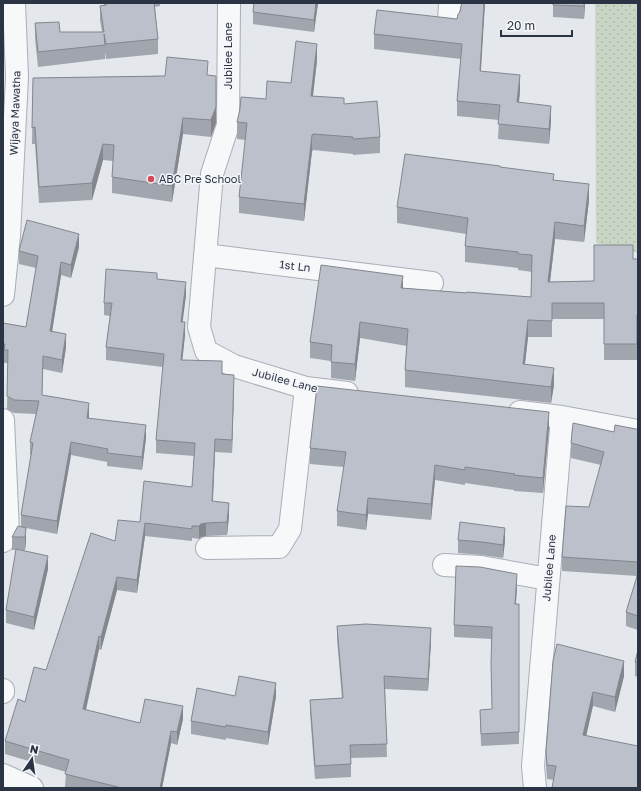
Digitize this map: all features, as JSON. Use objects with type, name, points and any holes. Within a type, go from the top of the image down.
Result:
[{"type":"street","name":"Wijaya Mawatha","points":[[3,295],[9,236],[17,77],[14,3]]},
{"type":"street","name":"Jubilee Lane","points":[[229,3],[228,125],[212,174],[199,327],[206,351],[234,366],[306,388],[368,395]]},
{"type":"street","name":"1st Ln","points":[[205,255],[432,283]]},
{"type":"street","points":[[208,548],[279,547],[290,529],[306,388]]},
{"type":"street","points":[[500,410],[562,417],[638,431]]},
{"type":"street","name":"Jubilee Lane","points":[[536,788],[533,766],[562,417]]},
{"type":"street","points":[[3,420],[8,531],[3,542]]},
{"type":"street","points":[[444,565],[481,567],[548,579]]},
{"type":"street","points":[[3,775],[32,788]]},
{"type":"green space","points":[[595,3],[638,3],[638,253],[596,243]]},
{"type":"building","points":[[106,3],[154,3],[158,39],[106,44],[104,34],[105,45],[38,52],[35,23],[59,22],[60,32],[104,32],[100,6],[106,5]]},
{"type":"building","points":[[254,3],[316,3],[314,20],[253,12]]},
{"type":"building","points":[[462,3],[484,3],[480,71],[520,75],[517,102],[551,106],[549,129],[498,124],[500,105],[457,101],[462,44],[374,34],[377,10],[457,19]]},
{"type":"building","points":[[553,3],[584,3],[584,6],[553,5]]},
{"type":"building","points":[[296,41],[317,44],[311,96],[344,98],[344,104],[377,101],[380,137],[353,139],[353,137],[313,134],[304,204],[239,197],[247,123],[237,122],[241,97],[266,99],[267,81],[291,83]]},
{"type":"building","points":[[167,57],[208,61],[207,75],[216,76],[216,107],[211,120],[183,118],[172,186],[112,177],[114,145],[103,144],[92,183],[39,187],[35,127],[32,128],[33,78],[165,76]]},
{"type":"building","points":[[405,154],[554,174],[553,180],[589,184],[584,226],[555,222],[548,282],[594,281],[594,245],[633,245],[633,259],[638,259],[637,344],[604,344],[604,303],[552,303],[552,321],[528,320],[523,364],[554,368],[551,387],[405,370],[408,329],[360,322],[355,364],[331,362],[332,345],[310,342],[321,265],[403,276],[401,288],[531,297],[532,255],[465,246],[468,218],[397,207]]},
{"type":"building","points":[[27,220],[79,234],[71,265],[61,262],[50,331],[66,334],[62,360],[43,356],[42,395],[89,403],[87,418],[146,425],[142,457],[107,453],[108,449],[71,442],[57,521],[21,515],[33,443],[30,442],[39,401],[14,400],[7,396],[8,350],[4,350],[5,344],[3,344],[3,323],[26,327],[38,256],[19,251]]},
{"type":"building","points":[[106,269],[157,273],[157,279],[186,282],[181,322],[185,322],[181,360],[222,361],[222,374],[234,375],[232,440],[215,439],[212,501],[229,503],[227,522],[201,524],[199,526],[192,526],[192,529],[145,523],[137,580],[117,577],[101,637],[99,636],[83,709],[140,723],[145,699],[183,706],[177,732],[171,731],[160,788],[122,788],[65,774],[69,760],[5,741],[18,699],[25,702],[34,667],[46,670],[91,533],[115,541],[118,520],[140,522],[144,481],[192,487],[195,443],[156,440],[164,354],[106,347],[112,303],[104,303]]},
{"type":"building","points":[[317,386],[549,412],[543,478],[465,467],[465,470],[435,465],[431,504],[368,498],[366,515],[337,511],[346,452],[310,448]]},
{"type":"building","points":[[573,423],[614,432],[615,425],[638,429],[638,562],[562,557],[566,506],[589,507],[604,452],[571,443]]},
{"type":"building","points":[[460,522],[505,528],[503,545],[458,540]]},
{"type":"building","points":[[18,526],[26,528],[25,537],[12,537]]},
{"type":"building","points":[[16,549],[48,556],[34,617],[6,610]]},
{"type":"building","points":[[456,566],[480,567],[517,574],[515,604],[519,604],[519,732],[481,734],[480,710],[492,709],[492,627],[454,625]]},
{"type":"building","points":[[638,573],[638,616],[626,612]]},
{"type":"building","points":[[366,624],[431,628],[428,679],[384,676],[387,744],[350,745],[351,764],[315,766],[310,700],[343,698],[337,626]]},
{"type":"building","points":[[557,644],[624,661],[615,697],[593,692],[583,735],[638,746],[638,788],[552,788],[556,766],[547,765],[546,751],[553,661]]},
{"type":"building","points":[[638,650],[638,662],[635,662]]},
{"type":"building","points":[[239,676],[276,683],[268,732],[191,721],[197,688],[235,696]]},
{"type":"place","name":"ABC Pre School","points":[[151,179]]}]
